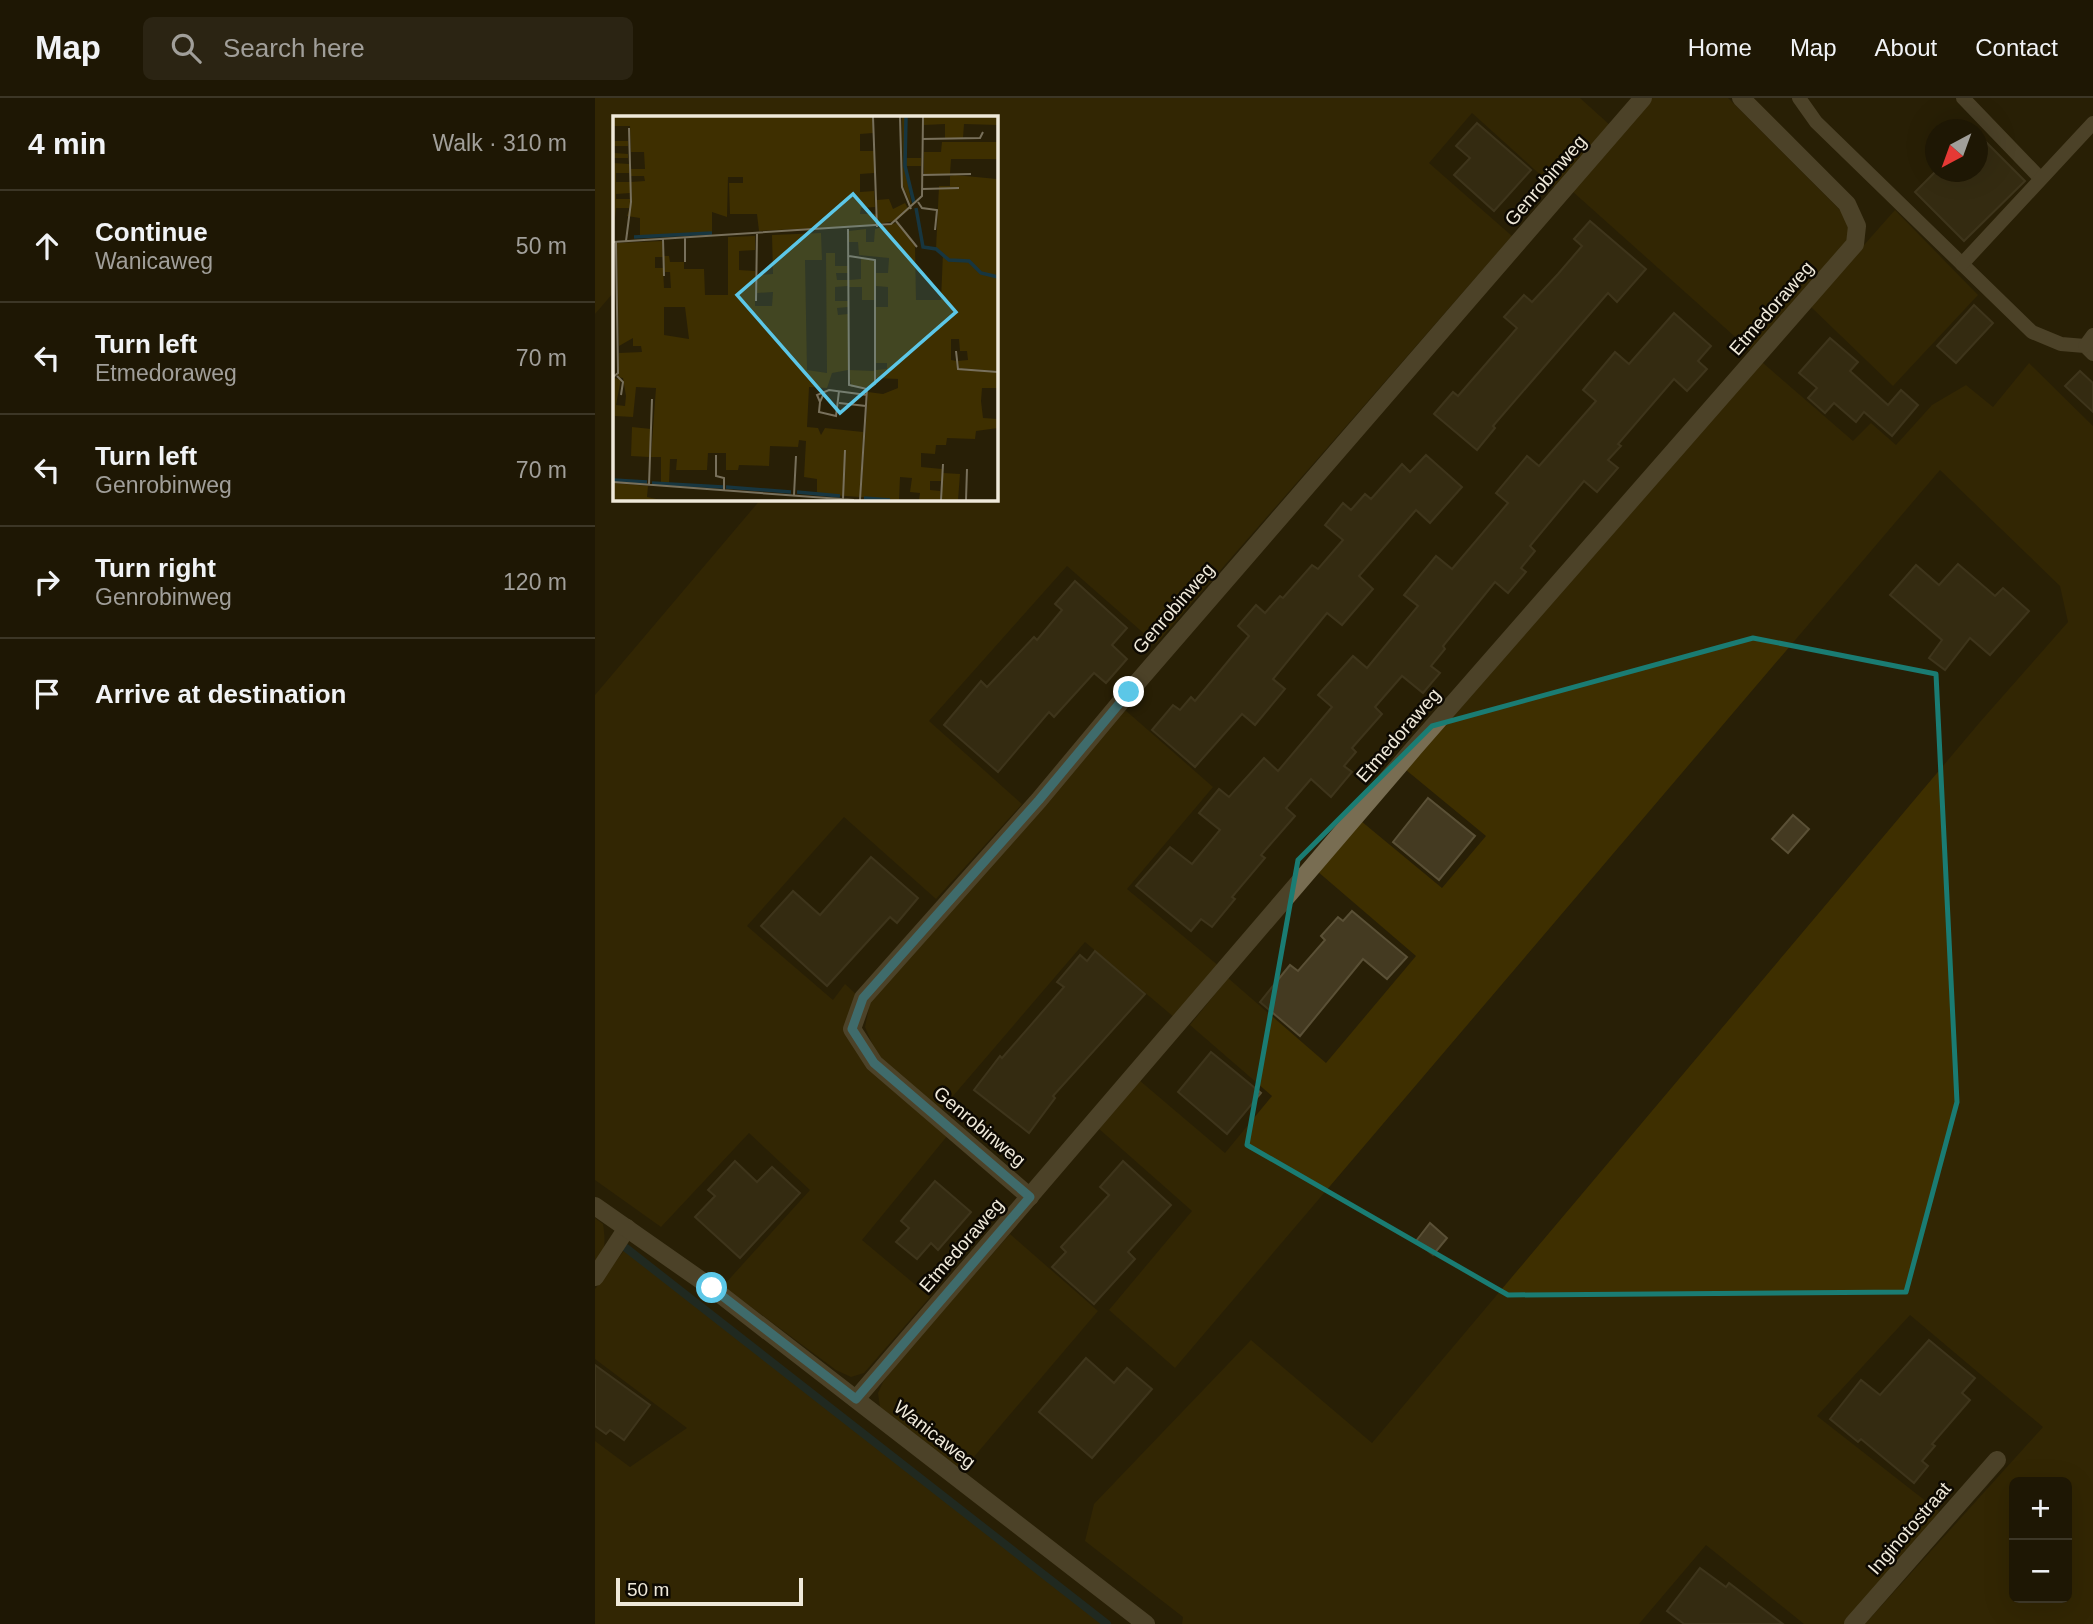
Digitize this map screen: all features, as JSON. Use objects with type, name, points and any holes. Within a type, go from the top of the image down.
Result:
[{"type":"street","name":"Genrobinweg","points":[[1030,1197],[874,1063],[852,1029],[863,998],[1039,800],[1129,692],[1643,98]]},
{"type":"street","name":"Etmedoraweg","points":[[856,1399],[1415,747],[1855,244],[1857,226],[1847,204],[1744,99]]},
{"type":"street","name":"Wanicaweg","points":[[595,1206],[712,1288],[1146,1624]]},
{"type":"street","points":[[595,1276],[627,1228]]},
{"type":"street","name":"Inginotostraat","points":[[1853,1624],[1997,1460]]},
{"type":"lane","points":[[1799,98],[1816,122],[2032,332],[2061,344],[2090,345]]},
{"type":"lane","points":[[1963,98],[2040,178]]},
{"type":"lane","points":[[1962,264],[2093,123]]},
{"type":"highlighted area","points":[[1753,638],[1936,674],[1957,1102],[1906,1292],[1508,1295],[1247,1145],[1298,860],[1432,726]]},
{"type":"shaded area","points":[[595,98],[1580,98],[1611,126],[1556,189],[1472,113],[1429,163],[1512,236],[1156,644],[1067,566],[929,721],[1022,804],[936,899],[844,817],[747,926],[833,1000],[845,984],[858,996],[846,1027],[948,1135],[862,1240],[930,1297],[864,1373],[851,1377],[836,1370],[723,1286],[810,1190],[749,1133],[661,1227],[595,1180],[595,695],[760,500],[997,500],[997,116],[613,116],[613,293],[595,314]]},
{"type":"shaded area","points":[[1650,98],[1728,98],[1845,215],[1851,229],[1847,242],[1752,352],[1572,191]]},
{"type":"shaded area","points":[[1895,210],[1978,295],[1893,386],[1810,306]]},
{"type":"shaded area","points":[[1762,362],[1853,441],[1871,423],[1896,445],[1932,405],[1966,385],[1993,407],[2029,363],[2093,426],[2093,1624],[1865,1624],[2043,1427],[1910,1315],[1817,1416],[1941,1513],[1845,1624],[1804,1624],[1706,1545],[1639,1624],[1182,1624],[1183,1617],[1085,1541],[1094,1504],[1251,1340],[1372,1443],[1980,722],[2068,622],[2060,586],[1940,470],[1175,1368],[1109,1310],[1192,1211],[1098,1128],[1139,1080],[1225,1153],[1272,1096],[1190,1025],[1228,978],[1326,1063],[1416,956],[1317,871],[1361,821],[1442,888],[1486,836],[1406,770]]},
{"type":"shaded area","points":[[1124,709],[1213,787],[1127,889],[1220,967],[1175,1018],[1085,942],[941,1110],[877,1055],[865,1027],[871,998]]},
{"type":"shaded area","points":[[595,1218],[603,1224],[604,1242],[603,1252],[595,1268]]},
{"type":"shaded area","points":[[1010,1234],[1098,1311],[962,1471],[880,1407],[878,1393],[905,1353]]},
{"type":"shaded area","points":[[626,1248],[1107,1624],[595,1624],[595,1441],[630,1467],[687,1428],[595,1359],[595,1289]]},
{"type":"building","points":[[1477,123],[1531,170],[1494,211],[1454,175],[1470,158],[1456,146]]},
{"type":"building","points":[[1988,144],[2025,181],[1964,241],[1915,192],[1925,182],[1988,182]]},
{"type":"building","points":[[1590,221],[1646,269],[1617,302],[1608,293],[1493,426],[1495,428],[1477,450],[1434,414],[1453,392],[1458,396],[1517,328],[1504,317],[1524,295],[1532,302],[1558,274],[1582,246],[1574,239]]},
{"type":"building","points":[[1974,305],[1993,323],[1956,363],[1937,346]]},
{"type":"building","points":[[1674,313],[1711,346],[1698,361],[1707,369],[1687,391],[1674,379],[1618,444],[1621,446],[1608,460],[1618,468],[1597,492],[1584,481],[1530,546],[1535,551],[1521,568],[1526,572],[1508,593],[1495,582],[1443,646],[1445,649],[1431,666],[1440,673],[1423,693],[1402,676],[1375,707],[1382,714],[1352,748],[1356,752],[1344,766],[1352,772],[1331,797],[1311,779],[1286,808],[1295,816],[1261,855],[1265,858],[1232,897],[1235,899],[1212,927],[1201,919],[1191,931],[1136,886],[1170,847],[1192,864],[1220,830],[1199,813],[1219,789],[1229,797],[1264,758],[1278,771],[1332,707],[1318,695],[1353,656],[1367,668],[1418,606],[1404,595],[1436,556],[1452,569],[1508,503],[1496,493],[1527,456],[1539,466],[1596,401],[1583,390],[1615,352],[1629,364]]},
{"type":"building","points":[[1830,338],[1858,362],[1850,371],[1888,405],[1901,390],[1918,405],[1892,436],[1864,412],[1856,422],[1834,403],[1825,413],[1808,398],[1817,388],[1799,373]]},
{"type":"building","points":[[2080,371],[2093,383],[2093,412],[2065,386]]},
{"type":"building","points":[[1426,455],[1462,487],[1430,523],[1416,510],[1359,576],[1373,589],[1342,625],[1327,613],[1273,679],[1285,689],[1255,725],[1242,714],[1195,767],[1152,730],[1173,705],[1180,710],[1191,697],[1195,701],[1249,636],[1238,626],[1256,605],[1265,613],[1280,596],[1283,598],[1312,565],[1318,569],[1343,540],[1325,525],[1343,503],[1351,510],[1365,494],[1371,499],[1402,464],[1410,472]]},
{"type":"building","points":[[1958,564],[1995,596],[2003,588],[2029,611],[1990,655],[1970,638],[1945,670],[1929,658],[1942,640],[1890,595],[1916,565],[1939,585]]},
{"type":"building","points":[[1075,581],[1127,628],[1112,645],[1127,659],[1106,683],[1094,673],[1054,717],[1049,712],[998,772],[944,725],[981,681],[987,687],[1034,637],[1037,640],[1062,610],[1055,604]]},
{"type":"building","points":[[1428,798],[1475,836],[1439,880],[1393,842]]},
{"type":"building","points":[[1793,815],[1809,829],[1788,853],[1772,839]]},
{"type":"building","points":[[871,857],[918,898],[897,923],[890,917],[827,986],[761,926],[793,891],[820,915]]},
{"type":"building","points":[[1352,911],[1407,957],[1387,979],[1363,959],[1300,1036],[1260,1002],[1290,965],[1298,971],[1325,940],[1321,936],[1338,917],[1343,921]]},
{"type":"building","points":[[1095,951],[1145,994],[1053,1096],[1055,1098],[1029,1133],[974,1090],[1000,1056],[1002,1058],[1064,987],[1057,982],[1080,955],[1087,961]]},
{"type":"building","points":[[1211,1052],[1261,1093],[1227,1134],[1178,1092]]},
{"type":"building","points":[[735,1161],[757,1182],[772,1167],[800,1193],[740,1258],[695,1217],[715,1196],[708,1190]]},
{"type":"building","points":[[1123,1161],[1171,1205],[1128,1252],[1135,1259],[1094,1304],[1052,1267],[1066,1252],[1061,1247],[1109,1195],[1100,1187]]},
{"type":"building","points":[[935,1181],[971,1212],[938,1250],[931,1243],[917,1259],[896,1242],[909,1228],[901,1221]]},
{"type":"building","points":[[1430,1223],[1447,1238],[1433,1255],[1416,1241]]},
{"type":"building","points":[[1929,1340],[1975,1378],[1962,1393],[1970,1400],[1932,1444],[1935,1446],[1922,1461],[1928,1466],[1914,1483],[1861,1439],[1858,1442],[1830,1419],[1861,1380],[1880,1395]]},
{"type":"building","points":[[1086,1358],[1114,1383],[1127,1368],[1152,1389],[1092,1458],[1039,1412]]},
{"type":"building","points":[[595,1365],[650,1405],[624,1440],[610,1430],[606,1434],[595,1426]]},
{"type":"building","points":[[1700,1568],[1726,1587],[1729,1583],[1783,1624],[1684,1624],[1667,1611]]},
{"type":"waterway","points":[[626,1248],[1107,1624]]},
{"type":"route","points":[[712,1288],[856,1399],[1030,1197],[874,1063],[852,1029],[863,998],[1039,800],[1129,692]]}]
